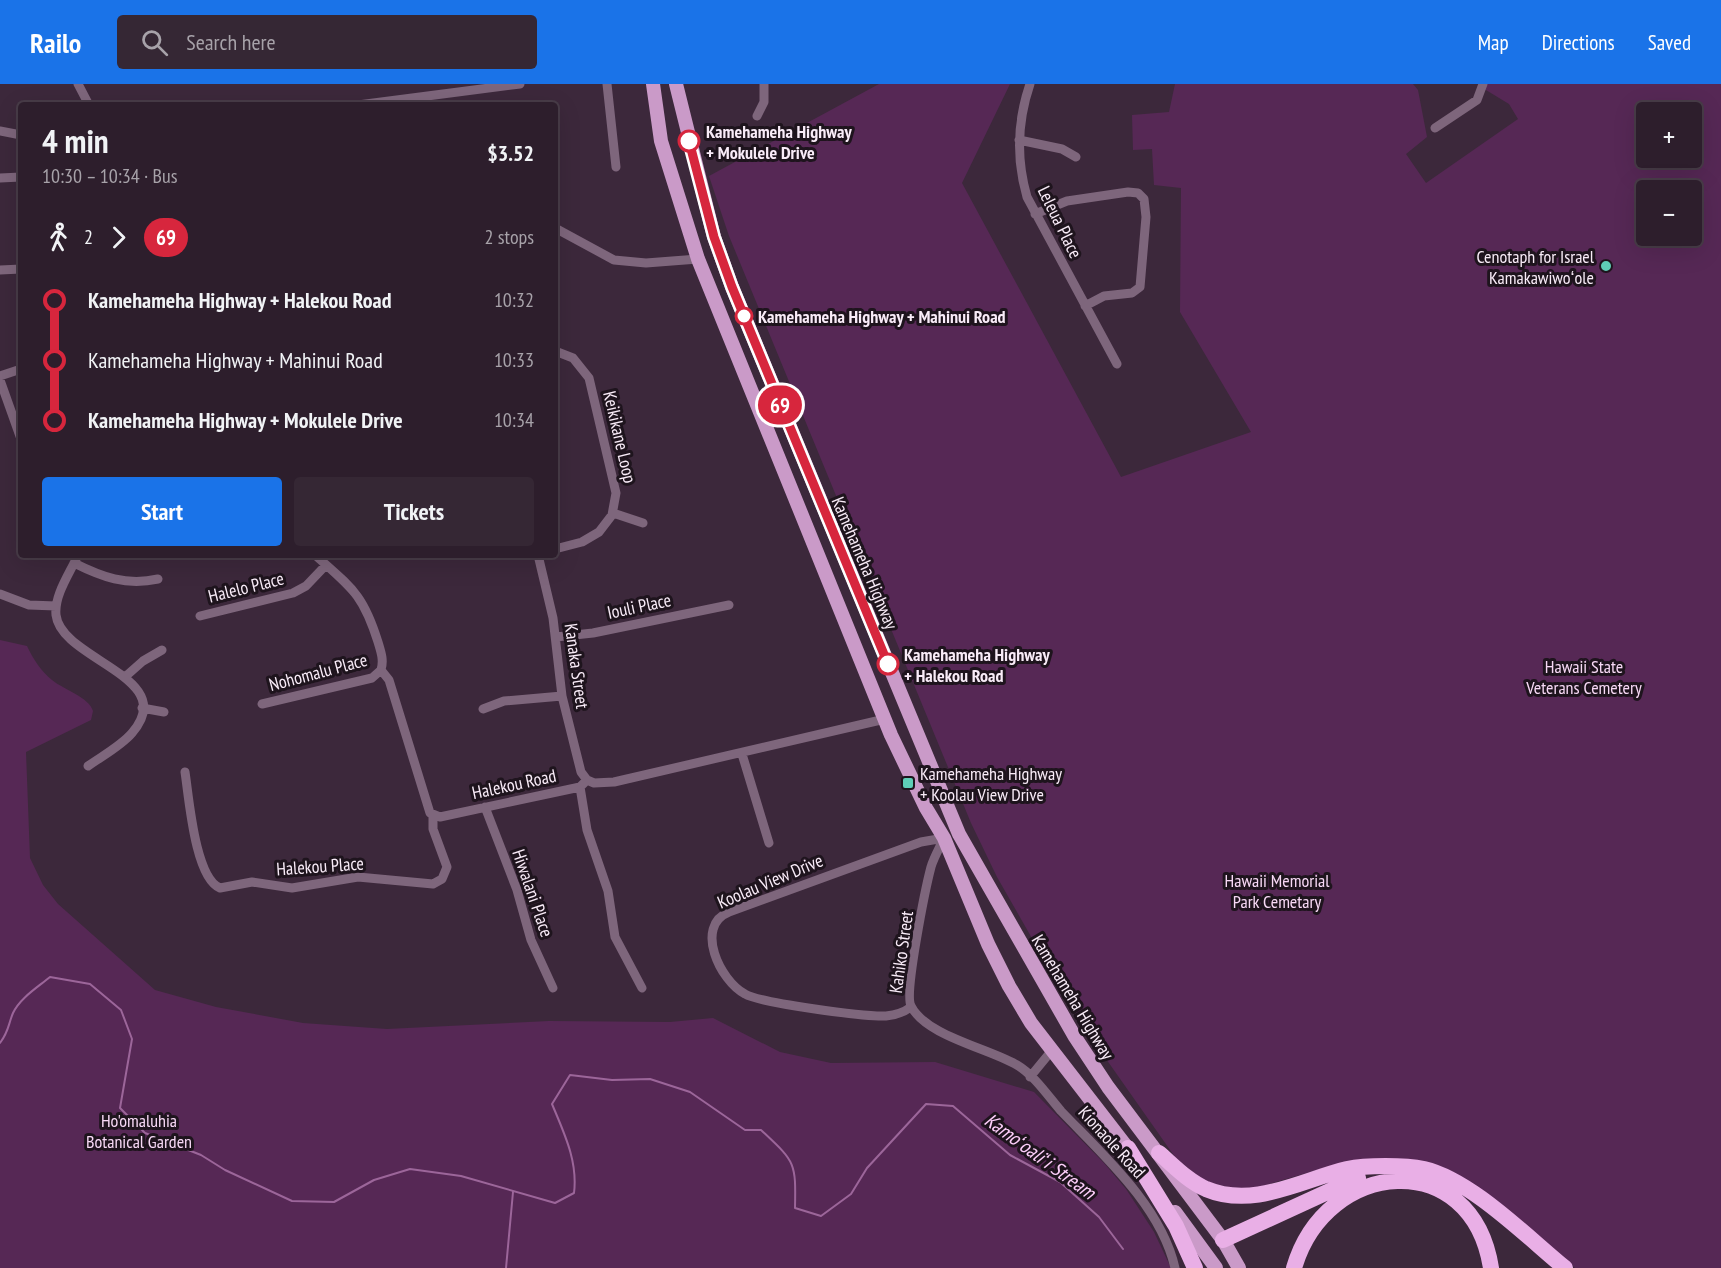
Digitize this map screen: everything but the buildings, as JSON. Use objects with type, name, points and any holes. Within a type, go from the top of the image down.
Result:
[{"type":"highway","points":[[1128,1148],[1176,1226],[1207,1264]]},
{"type":"highway","points":[[1159,1153],[1197,1184],[1234,1196],[1269,1193],[1351,1168],[1410,1167],[1451,1179],[1565,1268]]},
{"type":"highway","points":[[1222,1240],[1372,1174],[1377,1168]]},
{"type":"highway","points":[[1294,1268],[1309,1234],[1340,1200],[1370,1184],[1401,1180],[1431,1186],[1457,1203],[1476,1226],[1491,1268]]},
{"type":"main road","points":[[653,84],[661,141],[698,259],[885,719],[926,808],[944,838],[988,944],[1010,986],[1031,1023],[1128,1148]]},
{"type":"main road","name":"Kamehameha Highway","points":[[676,84],[714,237],[736,298],[959,834],[1075,1037],[1108,1087],[1222,1240],[1239,1268]]},
{"type":"main road","points":[[698,259],[722,257]]},
{"type":"main road","points":[[823,567],[844,558]]},
{"type":"main road","points":[[885,719],[907,710]]},
{"type":"main road","points":[[944,838],[959,834]]},
{"type":"main road","points":[[1053,1049],[1075,1037]]},
{"type":"main road","points":[[1207,1264],[1222,1240]]},
{"type":"street","points":[[78,84],[87,102]]},
{"type":"street","points":[[381,102],[520,84]]},
{"type":"street","points":[[607,84],[616,168]]},
{"type":"street","points":[[757,116],[764,102],[764,84]]},
{"type":"street","name":"Leleua Place","points":[[1030,84],[1019,140],[1021,170],[1035,214],[1117,364]]},
{"type":"street","points":[[1435,128],[1477,100],[1483,84]]},
{"type":"street","points":[[0,131],[18,134]]},
{"type":"street","points":[[1019,140],[1062,149],[1076,158]]},
{"type":"street","points":[[0,178],[18,177]]},
{"type":"street","points":[[1035,214],[1067,201],[1118,193],[1134,192],[1144,199],[1146,217],[1140,287],[1132,293],[1104,296],[1085,306]]},
{"type":"street","points":[[558,230],[602,256],[622,262],[657,263],[698,259]]},
{"type":"street","points":[[0,270],[18,269]]},
{"type":"street","name":"Keikikane Loop","points":[[558,352],[573,358],[589,378],[615,485],[613,513]]},
{"type":"street","points":[[18,370],[0,378],[18,430]]},
{"type":"street","points":[[558,548],[594,536],[604,528],[613,513],[643,523]]},
{"type":"street","points":[[318,558],[353,589],[367,608],[383,660],[381,670],[389,680],[427,807],[433,815]]},
{"type":"street","name":"Kanaka Street","points":[[539,558],[556,637],[562,696],[581,772],[587,830],[608,891],[615,937],[623,957],[642,988]]},
{"type":"street","points":[[88,766],[129,736],[137,726],[142,708],[138,690],[126,676],[67,638],[58,623],[56,606],[76,559],[117,581],[138,582],[158,579]]},
{"type":"street","name":"Halelo Place","points":[[200,616],[293,593],[306,586],[326,565]]},
{"type":"street","points":[[0,594],[29,605],[56,606]]},
{"type":"street","name":"Iouli Place","points":[[556,637],[593,633],[729,605]]},
{"type":"street","points":[[126,676],[143,661],[162,650]]},
{"type":"street","name":"Nohomalu Place","points":[[262,704],[372,678],[381,670]]},
{"type":"street","points":[[483,709],[504,701],[562,696]]},
{"type":"street","points":[[142,708],[165,712]]},
{"type":"street","name":"Halekou Road","points":[[433,815],[440,816],[485,807],[583,784],[614,782],[885,719]]},
{"type":"street","points":[[742,754],[769,843]]},
{"type":"street","name":"Halekou Place","points":[[185,772],[203,866],[210,881],[220,888],[252,882],[292,888],[358,877],[433,884],[445,875],[447,863],[433,829],[433,815]]},
{"type":"street","name":"Hiwalani Place","points":[[485,807],[517,890],[531,940],[553,988]]},
{"type":"street","name":"Koolau View Drive","points":[[911,1007],[904,1013],[876,1016],[749,997],[728,980],[712,944],[711,934],[717,920],[729,912],[900,849],[944,838]]},
{"type":"street","name":"Kahiko Street","points":[[944,838],[931,865],[910,978],[911,1007],[919,1018],[934,1028],[1011,1062],[1030,1077]]},
{"type":"street","points":[[1030,1077],[1053,1049]]},
{"type":"street","name":"Kionaole Road","points":[[1030,1077],[1110,1159],[1158,1228],[1175,1268]]},
{"type":"green space","name":"Hawaii Memorial Park Cemetary","points":[[879,84],[1010,84],[962,183],[1121,477],[1251,432],[1180,312],[1181,188],[1154,185],[1152,149],[1133,150],[1132,115],[1169,112],[1175,84],[1413,84],[1418,90],[1427,137],[1406,154],[1426,183],[1518,119],[1509,104],[1481,87],[1480,84],[1721,84],[1721,1268],[1575,1268],[1489,1196],[1341,1163],[1259,1187],[1240,1190],[1203,1181],[1175,1157],[1078,1019],[997,877],[971,823],[729,236],[709,176]]},
{"type":"green space","name":"Ho'omaluhia Botanical Garden","points":[[0,640],[27,646],[38,665],[48,676],[87,702],[93,711],[91,720],[26,752],[30,858],[43,885],[58,904],[155,990],[216,1007],[303,1023],[387,1029],[549,1021],[670,1022],[713,1018],[780,1052],[831,1063],[935,1062],[1034,1092],[1104,1163],[1126,1189],[1154,1232],[1171,1268],[0,1268]]},
{"type":"waterway","name":"Kamoʻoaliʻi Stream","points":[[0,1043],[20,1002],[50,977],[90,984],[121,1010],[132,1039],[120,1108],[145,1133],[201,1155],[225,1170],[292,1201],[334,1202],[374,1180],[410,1169],[461,1176],[555,1203],[574,1193],[572,1158],[552,1104],[570,1075],[612,1080],[650,1079],[690,1092],[745,1130],[761,1130],[781,1149],[791,1163],[795,1180],[795,1208],[821,1216],[851,1194],[867,1168],[926,1104],[953,1106],[1010,1155],[1060,1182],[1099,1217],[1123,1249]]},
{"type":"waterway","points":[[506,1268],[513,1192]]},
{"type":"bus line","name":"69","points":[[689,141],[714,237],[732,287],[888,664]]},
{"type":"place","name":"Kamehameha Highway + Mokulele Drive","points":[[689,141]]},
{"type":"place","name":"Cenotaph for Israel Kamakawiwoʻole","points":[[1606,266]]},
{"type":"place","name":"Kamehameha Highway + Mahinui Road","points":[[744,316]]},
{"type":"place","name":"Kamehameha Highway + Halekou Road","points":[[888,664]]},
{"type":"place","name":"Kamehameha Highway + Koolau View Drive","points":[[908,783]]},
{"type":"park label","name":"Hawaii State Veterans Cemetery","points":[[1584,676]]}]
